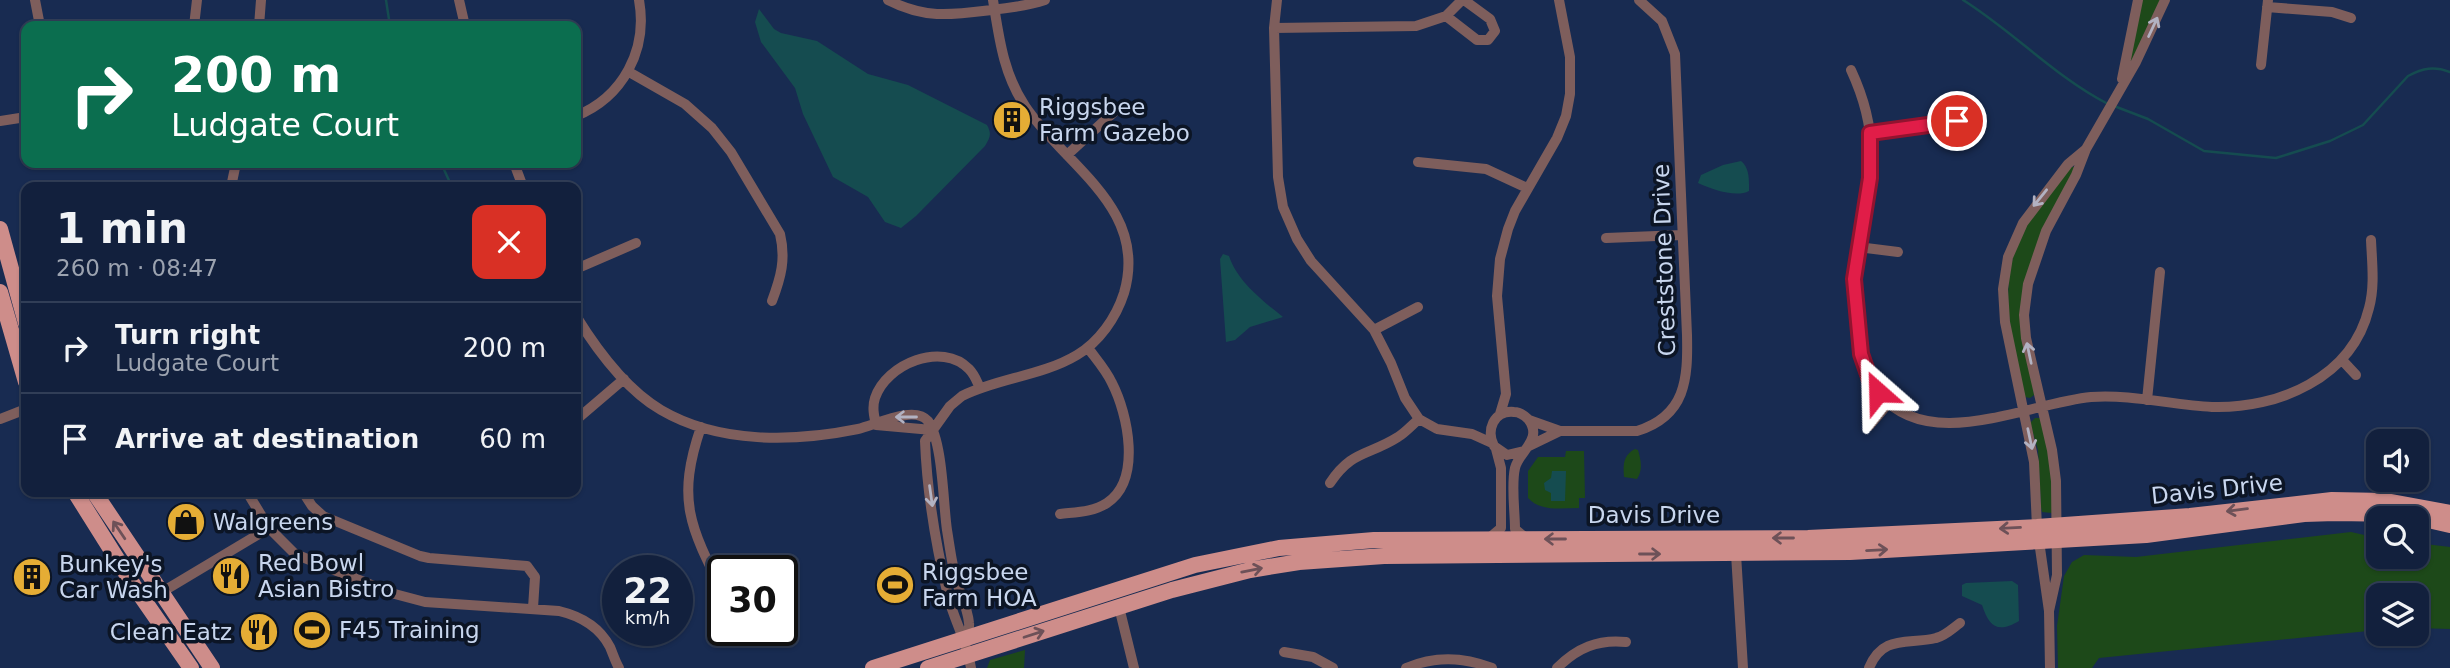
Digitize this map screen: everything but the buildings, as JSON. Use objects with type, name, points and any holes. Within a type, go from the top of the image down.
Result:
[{"type":"main road","points":[[0,229],[21,305]]},
{"type":"main road","points":[[0,292],[21,365]]},
{"type":"main road","points":[[78,497],[191,668]]},
{"type":"main road","points":[[97,497],[212,668]]},
{"type":"main road","name":"Davis Drive","points":[[2057,533],[2332,500],[2386,501],[2450,513]]},
{"type":"main road","name":"Davis Drive","points":[[873,668],[1163,575],[1227,558],[1328,543],[1488,539],[2173,533],[2305,514],[2335,513],[2402,514],[2450,526]]},
{"type":"main road","name":"Davis Drive","points":[[928,668],[970,662],[1119,607],[1206,580],[1250,570],[1351,558],[1850,552],[2038,534]]},
{"type":"main road","points":[[125,571],[143,581],[155,592],[162,592]]},
{"type":"street","points":[[35,0],[39,21]]},
{"type":"street","points":[[195,21],[197,0]]},
{"type":"street","points":[[259,21],[261,0]]},
{"type":"street","points":[[459,0],[464,21]]},
{"type":"street","points":[[581,114],[609,96],[629,72],[642,28],[639,0]]},
{"type":"street","points":[[888,0],[937,16],[993,5],[1019,7],[1045,0]]},
{"type":"street","points":[[1277,0],[1274,28],[1278,177],[1283,207],[1297,239],[1311,261],[1374,330],[1405,398],[1419,419],[1437,429],[1472,434],[1513,455],[1527,448]]},
{"type":"street","points":[[1274,28],[1407,27],[1430,23],[1446,16],[1463,0],[1493,22],[1495,31],[1488,40],[1477,40],[1446,16]]},
{"type":"street","points":[[1472,434],[1492,423],[1500,414],[1506,394],[1498,315],[1498,276],[1508,229],[1527,188],[1558,138],[1570,94],[1570,57],[1559,0]]},
{"type":"street","name":"Creststone Drive","points":[[1529,420],[1560,431],[1637,431],[1655,424],[1681,397],[1688,370],[1675,54],[1662,21],[1639,0]]},
{"type":"street","points":[[2117,97],[2129,53],[2138,0]]},
{"type":"street","points":[[2049,611],[2057,575],[2054,464],[2025,326],[2028,284],[2043,238],[2076,175],[2086,149],[2136,62],[2165,0]]},
{"type":"street","points":[[2261,65],[2268,4],[2332,12],[2351,18]]},
{"type":"street","points":[[970,662],[965,639],[958,628],[949,598],[936,535],[925,441],[950,405],[962,396],[1059,364],[1088,348],[1109,324],[1121,301],[1128,271],[1127,249],[1116,213],[1038,124],[1016,90],[1003,58],[993,5]]},
{"type":"street","points":[[1851,71],[1864,104],[1870,133],[1870,178],[1854,279],[1861,354],[1870,380],[1888,404],[1920,420],[1944,424],[1968,422],[2100,397],[2235,407],[2262,403],[2290,394],[2313,383],[2342,360],[2360,334],[2369,310],[2373,285],[2371,240]]},
{"type":"street","points":[[629,72],[699,115],[732,152],[780,234],[783,247],[782,270],[772,301]]},
{"type":"street","points":[[1067,155],[1114,112]]},
{"type":"street","points":[[0,121],[21,118]]},
{"type":"street","points":[[1870,133],[1957,121]]},
{"type":"street","points":[[2050,668],[2049,611],[2038,534],[2034,462],[2004,313],[2003,289],[2008,257],[2032,208],[2068,164],[2086,149]]},
{"type":"street","points":[[1418,162],[1486,169],[1527,188]]},
{"type":"street","points":[[1606,237],[1682,235]]},
{"type":"street","points":[[581,267],[636,243]]},
{"type":"street","points":[[1858,247],[1898,252]]},
{"type":"street","points":[[2147,400],[2160,272]]},
{"type":"street","points":[[1374,330],[1418,307]]},
{"type":"street","points":[[581,323],[624,379],[645,400],[662,411],[701,427],[750,436],[788,438],[817,436],[876,425],[932,430]]},
{"type":"street","points":[[1060,514],[1089,511],[1105,504],[1119,491],[1128,473],[1123,411],[1111,381],[1088,348]]},
{"type":"street","points":[[876,425],[874,406],[886,379],[903,366],[924,358],[947,358],[966,366],[980,388]]},
{"type":"street","points":[[2342,360],[2357,375]]},
{"type":"street","points":[[581,416],[624,379]]},
{"type":"street","points":[[1506,394],[1520,413],[1529,420],[1533,433],[1515,467],[1515,529],[1527,539]]},
{"type":"street","points":[[1869,426],[1888,404]]},
{"type":"street","points":[[0,419],[21,411]]},
{"type":"street","points":[[1500,414],[1513,411],[1520,413]]},
{"type":"street","points":[[1330,483],[1341,466],[1352,458],[1396,438],[1419,419]]},
{"type":"street","points":[[1488,539],[1501,528],[1501,468],[1490,436],[1492,423]]},
{"type":"street","points":[[701,427],[691,461],[689,510],[698,543],[707,561]]},
{"type":"street","name":"Creststone Drive","points":[[1527,448],[1560,431]]},
{"type":"street","points":[[250,497],[269,528],[286,547],[306,560],[412,600],[533,608],[575,614],[586,621],[608,644],[617,667]]},
{"type":"street","points":[[306,497],[323,516],[420,556],[527,566],[534,577],[533,608]]},
{"type":"street","points":[[162,592],[269,528]]},
{"type":"street","points":[[1736,554],[1743,668]]},
{"type":"street","points":[[1119,607],[1134,668]]},
{"type":"street","points":[[1869,668],[1877,653],[1891,644],[1934,638],[1960,624]]},
{"type":"street","points":[[1557,668],[1581,649],[1598,642],[1626,642]]},
{"type":"street","points":[[1284,652],[1313,657],[1333,668]]},
{"type":"street","points":[[1406,668],[1425,662],[1452,659],[1492,668]]},
{"type":"green space","points":[[2141,0],[2162,0],[2124,81]]},
{"type":"green space","points":[[2070,166],[2074,167],[2075,171],[2025,284],[2034,395],[2030,398],[2025,397],[2011,332],[2008,291],[2010,271],[2015,249],[2028,219]]},
{"type":"green space","points":[[2035,418],[2040,418],[2052,460],[2052,513],[2042,512],[2041,507],[2038,450],[2030,423]]},
{"type":"green space","points":[[1638,450],[1641,461],[1639,476],[1637,479],[1624,477],[1625,461],[1628,454]]},
{"type":"green space","points":[[1566,451],[1584,451],[1585,498],[1579,498],[1579,508],[1552,508],[1533,502],[1528,498],[1528,471],[1538,457],[1565,457]]},
{"type":"green space","points":[[2351,532],[2366,535],[2366,569],[2429,569],[2429,544],[2450,547],[2450,629],[2429,628],[2429,583],[2366,583],[2366,631],[2099,658],[2092,668],[2058,668],[2057,626],[2064,576],[2072,562],[2084,555],[2136,557]]},
{"type":"green space","points":[[1025,650],[1024,668],[987,668],[990,660]]},
{"type":"shaded area","points":[[759,9],[774,29],[781,33],[817,41],[868,74],[908,85],[987,125],[990,133],[987,143],[901,228],[885,222],[868,197],[833,177],[803,114],[795,88],[761,42],[755,22]]},
{"type":"shaded area","points":[[1741,161],[1747,171],[1749,191],[1737,194],[1698,183],[1701,175],[1723,165]]},
{"type":"shaded area","points":[[1223,254],[1229,256],[1238,274],[1252,290],[1283,317],[1250,327],[1235,340],[1226,342],[1220,259]]},
{"type":"shaded area","points":[[1552,471],[1566,471],[1565,501],[1551,501],[1551,493],[1545,490],[1544,483],[1551,478]]},
{"type":"shaded area","name":"Riggsbee Farm HOA","points":[[887,569],[898,579],[905,577],[910,590],[899,602],[876,580]]},
{"type":"shaded area","points":[[2012,581],[2018,585],[2019,621],[2005,627],[1995,626],[1982,605],[1962,596],[1962,585],[1966,583]]},
{"type":"waterway","points":[[386,0],[389,21]]},
{"type":"waterway","points":[[1963,0],[2088,93],[2108,104]]},
{"type":"waterway","points":[[2114,106],[2148,119],[2204,151],[2276,158],[2330,141],[2363,125],[2413,73],[2434,69],[2450,72]]},
{"type":"waterway","points":[[443,168],[450,182]]},
{"type":"place","name":"Riggsbee Farm Gazebo","points":[[1012,120]]},
{"type":"place","name":"Walgreens","points":[[186,522]]},
{"type":"place","name":"Red Bowl Asian Bistro","points":[[231,576]]},
{"type":"place","name":"Bunkey's Car Wash","points":[[32,577]]},
{"type":"place","name":"Riggsbee Farm HOA","points":[[895,585]]},
{"type":"place","name":"F45 Training","points":[[312,630]]},
{"type":"place","name":"Clean Eatz","points":[[259,632]]},
{"type":"route","points":[[1878,392],[1870,380],[1861,354],[1854,279],[1870,178],[1870,133],[1957,121]]}]
